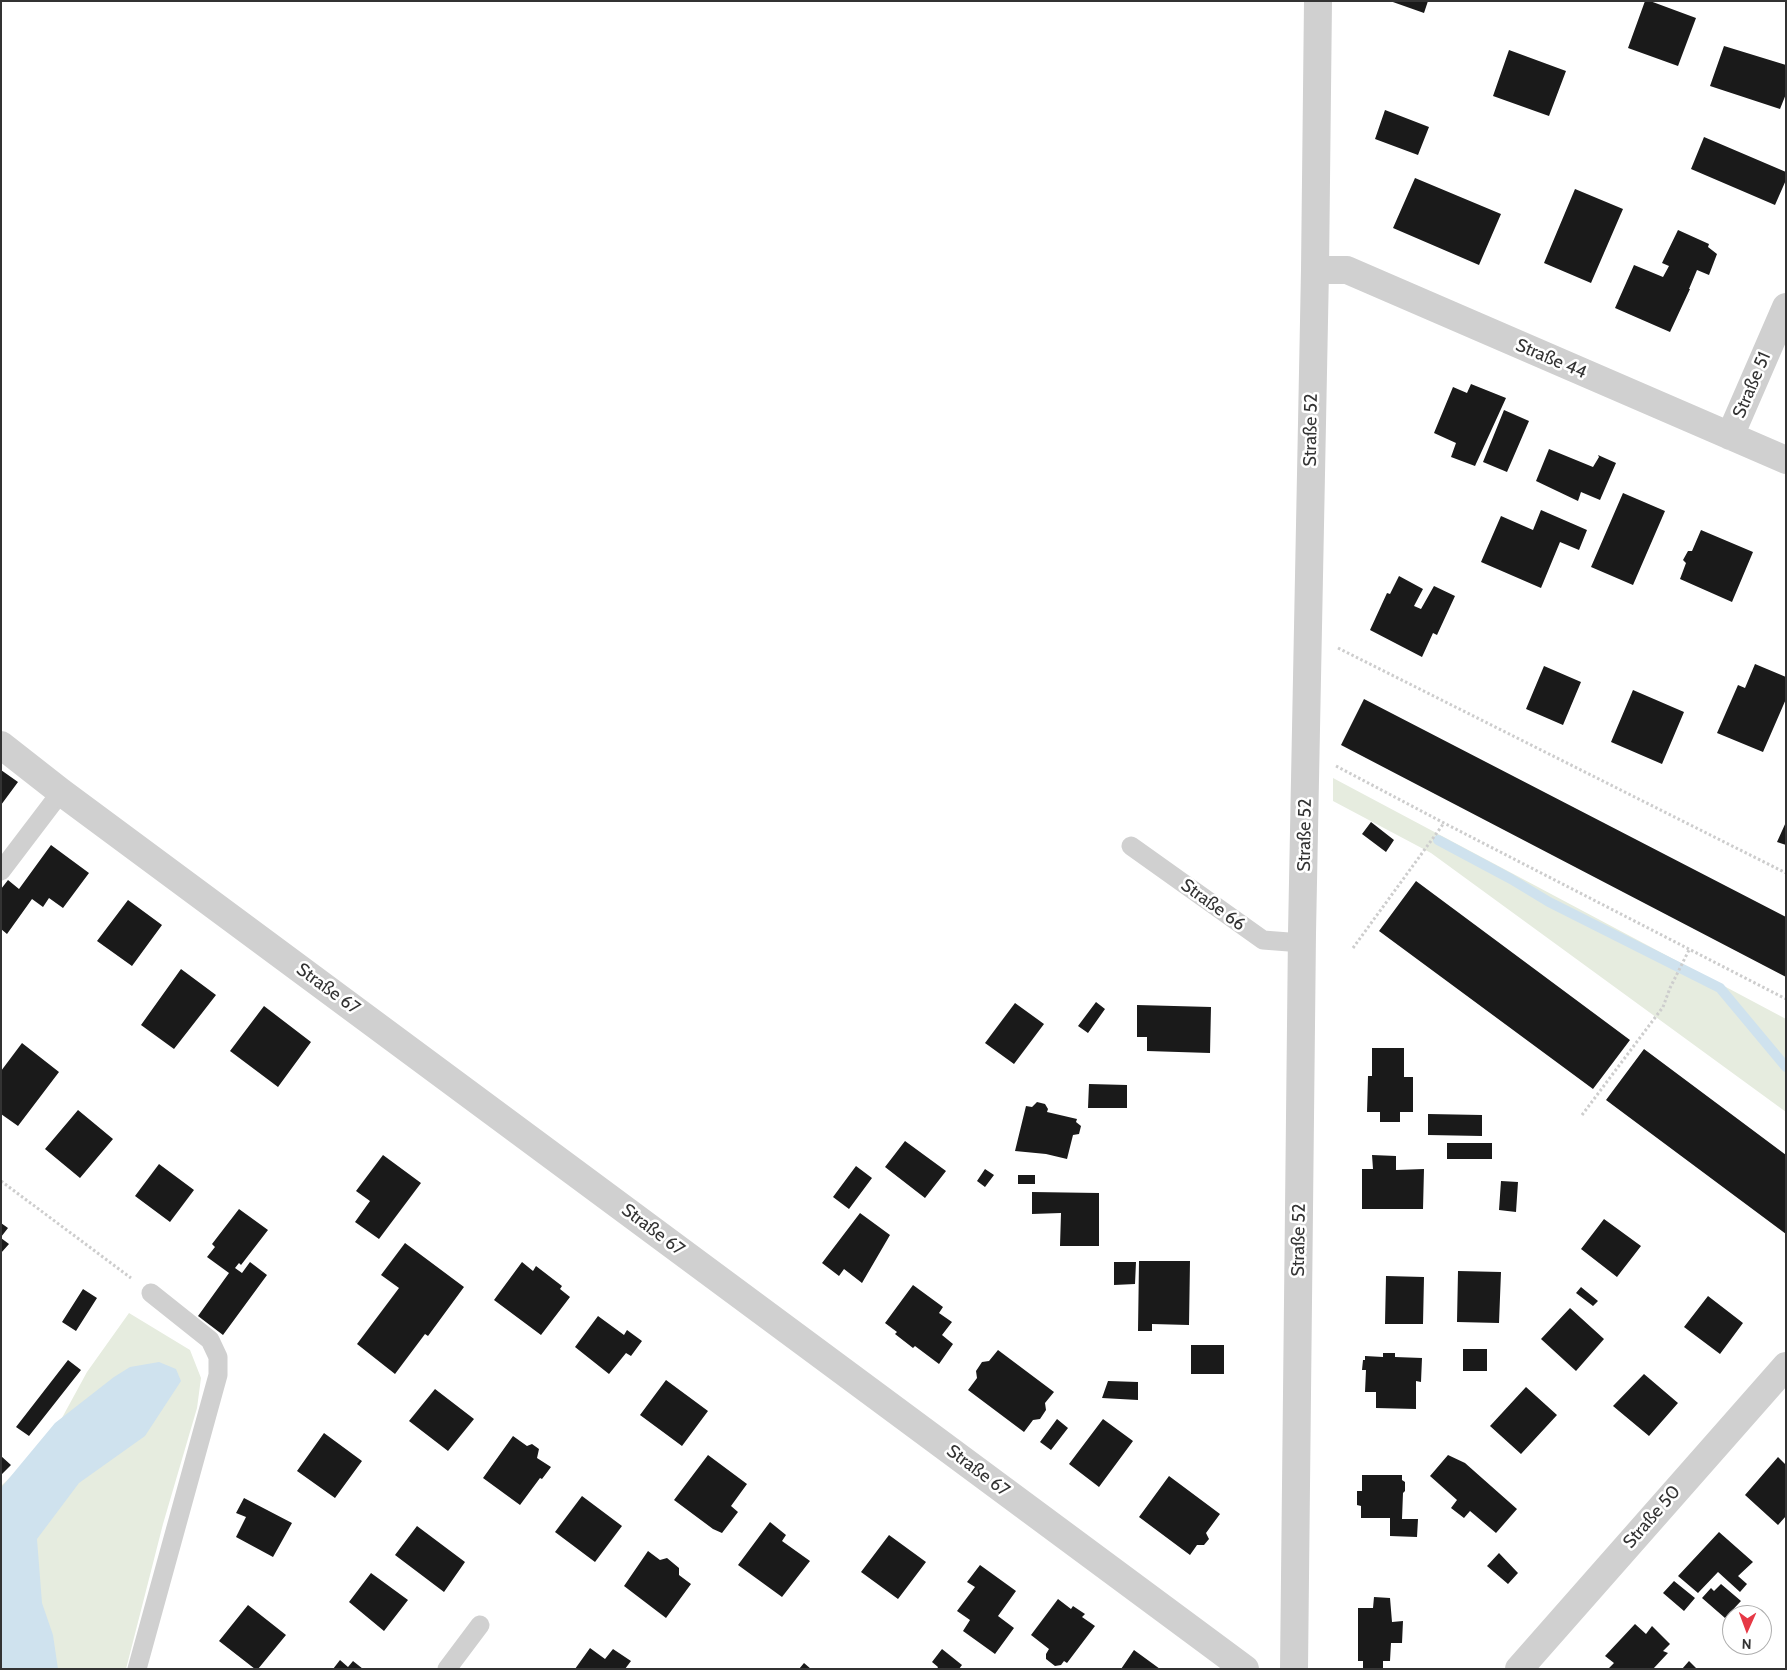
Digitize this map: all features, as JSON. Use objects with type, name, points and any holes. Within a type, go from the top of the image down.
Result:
[{"type":"street","name":"Straße 52","points":[[1294,1669],[1302,943],[1315,270],[1318,1]]},
{"type":"street","name":"Straße 44","points":[[1315,270],[1347,270],[1786,460]]},
{"type":"street","name":"Straße 51","points":[[1730,436],[1786,307]]},
{"type":"street","name":"Straße 67","points":[[1,745],[61,792],[1245,1669]]},
{"type":"street","name":"Straße 50","points":[[1519,1669],[1786,1366]]},
{"type":"lane","points":[[1,871],[61,792]]},
{"type":"lane","name":"Straße 66","points":[[1131,846],[1263,940],[1302,943]]},
{"type":"lane","points":[[136,1669],[218,1375],[218,1357],[210,1340],[151,1293]]},
{"type":"lane","points":[[447,1669],[480,1625]]},
{"type":"path","points":[[1307,632],[1786,873]]},
{"type":"path","points":[[1306,761],[1330,764],[1342,769],[1786,999]]},
{"type":"path","points":[[1353,948],[1444,823]]},
{"type":"path","points":[[1582,1116],[1663,1007],[1670,988],[1689,950]]},
{"type":"path","points":[[1,1181],[151,1293]]},
{"type":"shaded area","points":[[1333,778],[1786,1019],[1786,1112],[1431,853],[1333,801]]},
{"type":"shaded area","points":[[129,1313],[190,1350],[201,1378],[197,1408],[163,1524],[126,1669],[1,1669],[1,1486],[51,1438],[87,1372]]},
{"type":"water","points":[[159,1362],[176,1369],[181,1381],[145,1436],[79,1483],[37,1539],[42,1603],[53,1635],[58,1669],[1,1669],[1,1488],[55,1423],[114,1377],[130,1367]]},
{"type":"building","points":[[1390,1],[1428,1],[1424,13]]},
{"type":"building","points":[[1645,1],[1650,1],[1696,18],[1678,66],[1628,48]]},
{"type":"building","points":[[1724,46],[1786,65],[1786,94],[1780,109],[1710,86]]},
{"type":"building","points":[[1509,50],[1566,71],[1549,116],[1493,96]]},
{"type":"building","points":[[1385,110],[1429,127],[1418,155],[1375,139]]},
{"type":"building","points":[[1704,137],[1786,172],[1786,180],[1775,205],[1691,169]]},
{"type":"building","points":[[1415,178],[1501,214],[1479,265],[1393,228]]},
{"type":"building","points":[[1575,189],[1623,209],[1591,283],[1544,263]]},
{"type":"building","points":[[1678,230],[1709,244],[1708,247],[1717,254],[1709,275],[1697,270],[1670,332],[1615,308],[1634,265],[1663,277],[1669,266],[1662,263]]},
{"type":"building","points":[[1471,384],[1506,398],[1475,466],[1451,457],[1456,443],[1434,433],[1453,387],[1467,393]]},
{"type":"building","points":[[1504,410],[1529,421],[1507,472],[1483,462]]},
{"type":"building","points":[[1549,449],[1593,467],[1599,457],[1598,455],[1616,463],[1600,500],[1581,492],[1578,501],[1536,481]]},
{"type":"building","points":[[1623,493],[1665,511],[1633,585],[1591,567]]},
{"type":"building","points":[[1541,510],[1587,530],[1579,550],[1560,542],[1541,588],[1481,562],[1501,516],[1533,530]]},
{"type":"building","points":[[1701,530],[1753,552],[1732,602],[1680,579],[1686,563],[1683,560],[1688,551],[1692,551]]},
{"type":"building","points":[[1399,576],[1423,589],[1414,606],[1421,609],[1434,586],[1455,596],[1437,635],[1433,633],[1422,657],[1370,630],[1387,593],[1390,594]]},
{"type":"building","points":[[1755,664],[1786,677],[1786,699],[1763,752],[1717,733],[1738,685],[1745,688]]},
{"type":"building","points":[[1544,666],[1581,682],[1563,725],[1526,709]]},
{"type":"building","points":[[1633,690],[1684,712],[1662,764],[1611,742]]},
{"type":"building","points":[[1364,699],[1786,917],[1786,977],[1341,745]]},
{"type":"building","points":[[1,770],[18,782],[1,805]]},
{"type":"building","points":[[1371,822],[1394,840],[1386,852],[1362,834]]},
{"type":"building","points":[[1786,822],[1786,845],[1777,842]]},
{"type":"building","points":[[51,845],[89,873],[63,908],[49,898],[43,907],[32,899],[7,934],[1,929],[1,889],[8,880],[19,889]]},
{"type":"building","points":[[1416,881],[1630,1040],[1593,1089],[1379,931]]},
{"type":"building","points":[[128,900],[162,925],[132,966],[97,941]]},
{"type":"building","points":[[181,969],[216,995],[174,1049],[141,1025]]},
{"type":"building","points":[[1096,1002],[1105,1009],[1088,1033],[1078,1026]]},
{"type":"building","points":[[1015,1003],[1044,1024],[1014,1064],[985,1043]]},
{"type":"building","points":[[1137,1005],[1211,1007],[1210,1053],[1147,1051],[1147,1037],[1137,1037]]},
{"type":"building","points":[[264,1006],[311,1042],[278,1087],[230,1051]]},
{"type":"building","points":[[22,1043],[59,1072],[18,1126],[1,1114],[1,1071]]},
{"type":"building","points":[[1372,1048],[1404,1048],[1404,1077],[1413,1077],[1413,1112],[1400,1112],[1400,1122],[1380,1122],[1380,1112],[1367,1112],[1368,1076],[1372,1076]]},
{"type":"building","points":[[1644,1049],[1786,1155],[1786,1234],[1606,1100]]},
{"type":"building","points":[[1089,1084],[1127,1085],[1127,1108],[1088,1108]]},
{"type":"building","points":[[1037,1102],[1045,1104],[1048,1109],[1047,1112],[1077,1119],[1076,1122],[1081,1126],[1079,1134],[1073,1135],[1067,1159],[1046,1154],[1015,1151],[1026,1106],[1032,1107]]},
{"type":"building","points":[[78,1110],[113,1139],[80,1178],[45,1149]]},
{"type":"building","points":[[1428,1114],[1482,1115],[1482,1136],[1428,1135]]},
{"type":"building","points":[[905,1141],[946,1171],[925,1198],[885,1167]]},
{"type":"building","points":[[1447,1143],[1492,1143],[1492,1159],[1447,1159]]},
{"type":"building","points":[[383,1155],[421,1183],[379,1239],[355,1222],[370,1201],[356,1191]]},
{"type":"building","points":[[1372,1155],[1396,1156],[1396,1170],[1424,1169],[1423,1209],[1362,1209],[1362,1169],[1373,1169]]},
{"type":"building","points":[[159,1164],[194,1190],[170,1222],[135,1196]]},
{"type":"building","points":[[856,1166],[872,1178],[849,1209],[833,1197]]},
{"type":"building","points":[[985,1169],[994,1175],[985,1187],[977,1181]]},
{"type":"building","points":[[1018,1175],[1035,1175],[1035,1184],[1018,1184]]},
{"type":"building","points":[[1501,1181],[1518,1182],[1516,1212],[1499,1210]]},
{"type":"building","points":[[1032,1192],[1099,1193],[1099,1246],[1060,1246],[1061,1213],[1032,1214]]},
{"type":"building","points":[[239,1209],[268,1230],[241,1265],[239,1263],[235,1268],[242,1273],[250,1262],[267,1275],[223,1335],[198,1316],[229,1273],[207,1257],[215,1247],[212,1244]]},
{"type":"building","points":[[860,1213],[890,1235],[862,1283],[844,1269],[839,1276],[822,1263]]},
{"type":"building","points":[[1604,1219],[1641,1246],[1617,1277],[1581,1249]]},
{"type":"building","points":[[1,1223],[8,1228],[1,1237]]},
{"type":"building","points":[[1,1238],[9,1244],[1,1253]]},
{"type":"building","points":[[405,1243],[464,1287],[428,1336],[425,1334],[395,1374],[357,1344],[399,1288],[381,1275]]},
{"type":"building","points":[[1139,1261],[1190,1261],[1189,1325],[1152,1324],[1152,1331],[1138,1331]]},
{"type":"building","points":[[522,1262],[533,1271],[536,1266],[562,1286],[560,1289],[570,1297],[541,1335],[494,1300]]},
{"type":"building","points":[[1114,1262],[1136,1262],[1135,1284],[1114,1285]]},
{"type":"building","points":[[1458,1271],[1501,1272],[1499,1323],[1457,1322]]},
{"type":"building","points":[[1386,1276],[1424,1277],[1423,1324],[1385,1324]]},
{"type":"building","points":[[913,1285],[943,1307],[939,1313],[952,1322],[942,1335],[953,1344],[939,1364],[915,1346],[913,1348],[895,1334],[897,1332],[885,1323]]},
{"type":"building","points":[[1581,1287],[1598,1301],[1593,1306],[1576,1293]]},
{"type":"building","points":[[83,1289],[97,1298],[76,1331],[62,1322]]},
{"type":"building","points":[[1708,1296],[1743,1323],[1720,1354],[1684,1327]]},
{"type":"building","points":[[1570,1308],[1604,1339],[1576,1371],[1541,1339]]},
{"type":"building","points":[[598,1316],[624,1335],[627,1330],[642,1341],[631,1356],[626,1353],[609,1374],[575,1347]]},
{"type":"building","points":[[1191,1345],[1224,1345],[1224,1374],[1191,1374]]},
{"type":"building","points":[[1463,1349],[1487,1349],[1487,1371],[1463,1371]]},
{"type":"building","points":[[998,1350],[1054,1392],[1045,1403],[1046,1410],[1040,1419],[1033,1420],[1024,1432],[968,1390],[977,1378],[976,1371],[982,1362],[989,1361]]},
{"type":"building","points":[[1383,1353],[1395,1353],[1395,1357],[1422,1358],[1421,1382],[1416,1381],[1416,1409],[1376,1408],[1376,1392],[1365,1392],[1366,1370],[1362,1370],[1363,1360],[1365,1360],[1365,1356],[1383,1357]]},
{"type":"building","points":[[68,1360],[81,1370],[29,1436],[16,1427]]},
{"type":"building","points":[[1644,1374],[1678,1403],[1649,1436],[1613,1406]]},
{"type":"building","points":[[666,1380],[708,1411],[682,1446],[640,1415]]},
{"type":"building","points":[[1108,1381],[1138,1382],[1138,1400],[1102,1398]]},
{"type":"building","points":[[1526,1387],[1557,1415],[1521,1454],[1490,1426]]},
{"type":"building","points":[[435,1389],[474,1419],[448,1451],[409,1421]]},
{"type":"building","points":[[1057,1419],[1068,1428],[1051,1450],[1040,1442]]},
{"type":"building","points":[[1103,1419],[1133,1441],[1099,1487],[1069,1464]]},
{"type":"building","points":[[324,1433],[362,1461],[335,1498],[297,1471]]},
{"type":"building","points":[[513,1436],[527,1446],[532,1444],[539,1449],[537,1458],[551,1467],[542,1479],[540,1478],[520,1505],[483,1478]]},
{"type":"building","points":[[708,1455],[747,1484],[731,1506],[738,1512],[722,1533],[713,1529],[674,1500]]},
{"type":"building","points":[[1448,1455],[1465,1463],[1517,1509],[1496,1533],[1470,1511],[1464,1518],[1451,1508],[1457,1500],[1430,1476]]},
{"type":"building","points":[[1,1456],[11,1465],[1,1475]]},
{"type":"building","points":[[1778,1457],[1786,1465],[1786,1516],[1778,1525],[1745,1495]]},
{"type":"building","points":[[1362,1475],[1402,1475],[1402,1480],[1405,1482],[1405,1491],[1403,1493],[1402,1519],[1418,1519],[1417,1537],[1390,1536],[1390,1518],[1361,1518],[1361,1506],[1357,1505],[1357,1491],[1362,1491]]},
{"type":"building","points":[[1169,1476],[1220,1514],[1206,1533],[1209,1539],[1204,1545],[1197,1545],[1190,1555],[1139,1517]]},
{"type":"building","points":[[582,1496],[622,1526],[595,1562],[555,1532]]},
{"type":"building","points":[[244,1498],[292,1523],[273,1557],[236,1537],[246,1517],[236,1513]]},
{"type":"building","points":[[770,1522],[786,1535],[782,1541],[810,1561],[782,1597],[738,1565]]},
{"type":"building","points":[[417,1526],[465,1562],[444,1592],[395,1555]]},
{"type":"building","points":[[1719,1532],[1753,1562],[1738,1576],[1747,1584],[1740,1592],[1718,1572],[1698,1593],[1678,1576]]},
{"type":"building","points":[[889,1535],[926,1562],[898,1599],[861,1572]]},
{"type":"building","points":[[648,1551],[660,1560],[667,1558],[679,1568],[679,1575],[691,1584],[666,1618],[624,1586]]},
{"type":"building","points":[[1499,1553],[1518,1573],[1508,1584],[1487,1566]]},
{"type":"building","points":[[980,1565],[1016,1591],[998,1616],[1014,1628],[995,1654],[963,1631],[970,1620],[957,1611],[975,1587],[967,1582]]},
{"type":"building","points":[[371,1573],[408,1600],[384,1631],[349,1602]]},
{"type":"building","points":[[1674,1581],[1695,1598],[1684,1611],[1663,1593]]},
{"type":"building","points":[[1721,1584],[1741,1601],[1737,1605],[1722,1605],[1722,1615],[1702,1598],[1711,1588],[1714,1591]]},
{"type":"building","points":[[1374,1597],[1390,1598],[1392,1622],[1403,1621],[1402,1643],[1391,1643],[1390,1661],[1383,1661],[1383,1669],[1363,1669],[1363,1661],[1358,1661],[1358,1608],[1373,1608]]},
{"type":"building","points":[[1058,1599],[1071,1609],[1073,1606],[1085,1614],[1082,1617],[1095,1626],[1067,1663],[1064,1661],[1061,1665],[1055,1666],[1046,1659],[1049,1649],[1031,1635]]},
{"type":"building","points":[[248,1605],[286,1635],[258,1669],[255,1669],[219,1641]]},
{"type":"building","points":[[1635,1624],[1646,1634],[1652,1626],[1670,1644],[1663,1651],[1668,1653],[1653,1669],[1608,1669],[1614,1663],[1605,1656]]},
{"type":"building","points":[[590,1648],[605,1659],[613,1649],[631,1661],[625,1669],[575,1669]]},
{"type":"building","points":[[942,1649],[962,1665],[959,1669],[937,1669],[938,1667],[932,1662]]},
{"type":"building","points":[[1134,1650],[1160,1669],[1121,1669]]},
{"type":"building","points":[[340,1660],[348,1667],[353,1661],[363,1669],[333,1669]]},
{"type":"building","points":[[1689,1661],[1697,1669],[1682,1669]]},
{"type":"building","points":[[804,1663],[811,1669],[799,1669]]},
{"type":"waterway","points":[[1438,840],[1511,879],[1549,902],[1720,988],[1786,1067]]}]
